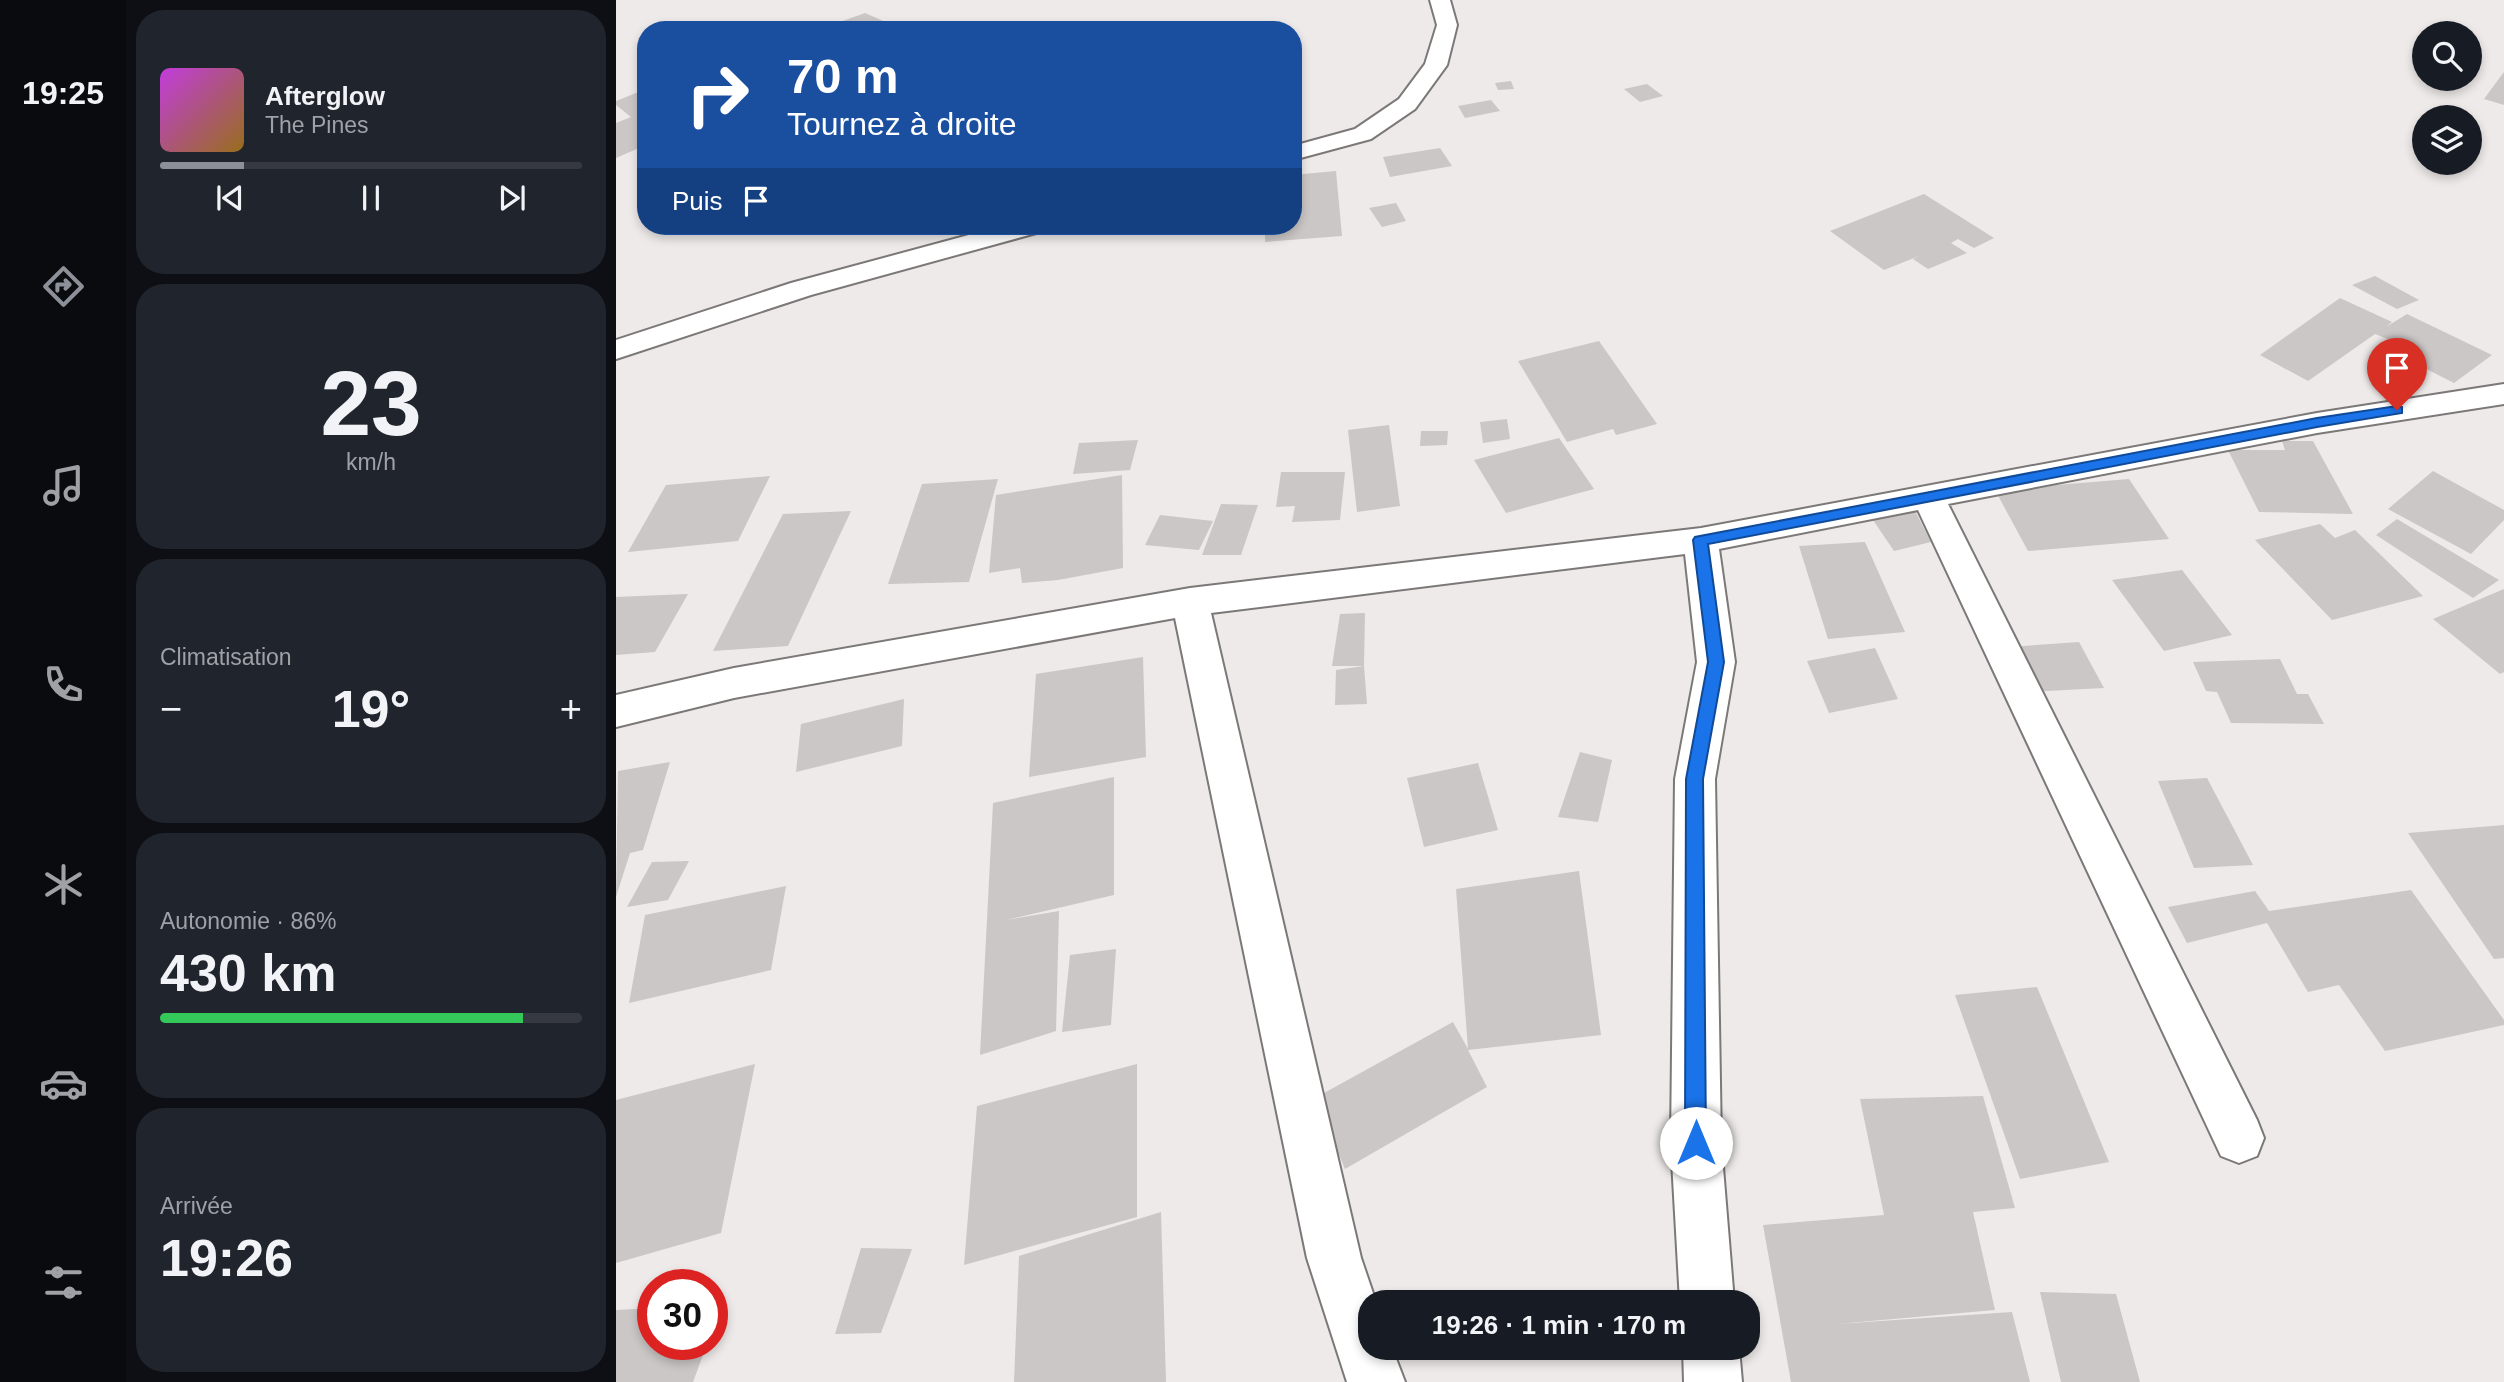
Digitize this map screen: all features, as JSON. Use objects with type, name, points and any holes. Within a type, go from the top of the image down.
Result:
[{"type":"street","points":[[1302,151],[1363,134],[1407,104],[1436,65],[1447,25],[1440,0]]},
{"type":"street","points":[[616,349],[801,289],[998,235]]},
{"type":"street","points":[[616,711],[734,683],[1191,602],[1700,540],[2317,423],[2504,394]]},
{"type":"street","points":[[1928,497],[2239,1138]]},
{"type":"street","points":[[1700,540],[1716,662],[1695,779],[1696,1143],[1706,1290]]},
{"type":"street","points":[[1191,602],[1334,1258],[1376,1382]]},
{"type":"street","points":[[1712,1360],[1713,1382]]},
{"type":"building","points":[[865,13],[883,21],[842,21]]},
{"type":"building","points":[[2504,72],[2504,105],[2484,99]]},
{"type":"building","points":[[1511,81],[1514,89],[1498,90],[1495,83]]},
{"type":"building","points":[[1647,84],[1663,96],[1640,102],[1624,89]]},
{"type":"building","points":[[637,93],[637,149],[616,158],[616,123],[631,117],[616,105],[616,101]]},
{"type":"building","points":[[1491,100],[1500,111],[1465,118],[1458,106]]},
{"type":"building","points":[[1440,148],[1452,166],[1390,177],[1383,157]]},
{"type":"building","points":[[1336,171],[1342,236],[1265,242],[1265,235],[1302,235],[1302,174]]},
{"type":"building","points":[[1924,194],[1994,238],[1974,248],[1958,239],[1951,243],[1967,253],[1928,269],[1913,259],[1919,256],[1884,270],[1830,231]]},
{"type":"building","points":[[1396,203],[1406,221],[1382,227],[1369,208]]},
{"type":"building","points":[[2375,276],[2419,300],[2397,309],[2352,285]]},
{"type":"building","points":[[2340,298],[2392,322],[2386,327],[2407,314],[2492,355],[2454,383],[2381,346],[2390,340],[2375,334],[2308,381],[2260,355]]},
{"type":"building","points":[[1599,341],[1657,424],[1616,435],[1613,429],[1567,442],[1518,361]]},
{"type":"building","points":[[1507,419],[1510,439],[1483,443],[1480,422]]},
{"type":"building","points":[[1389,425],[1400,506],[1357,512],[1348,430]]},
{"type":"building","points":[[1421,431],[1448,431],[1447,445],[1420,446]]},
{"type":"building","points":[[1559,438],[1594,489],[1506,513],[1474,460]]},
{"type":"building","points":[[1138,440],[1130,470],[1073,474],[1079,443]]},
{"type":"building","points":[[2282,441],[2313,441],[2353,514],[2259,512],[2228,450],[2285,450]]},
{"type":"building","points":[[2433,471],[2504,510],[2504,520],[2471,554],[2388,509]]},
{"type":"building","points":[[1281,472],[1345,472],[1340,520],[1292,522],[1295,506],[1276,507]]},
{"type":"building","points":[[1122,475],[1123,568],[1058,580],[1022,583],[1020,568],[989,573],[996,495]]},
{"type":"building","points":[[770,476],[738,541],[628,552],[666,485]]},
{"type":"building","points":[[998,479],[969,582],[888,584],[922,484]]},
{"type":"building","points":[[2129,479],[2169,539],[2028,551],[1995,490]]},
{"type":"building","points":[[1221,504],[1258,505],[1241,555],[1202,555]]},
{"type":"building","points":[[851,511],[788,646],[713,651],[783,514]]},
{"type":"building","points":[[1915,511],[1931,542],[1894,551],[1873,520]]},
{"type":"building","points":[[1160,515],[1213,521],[1199,550],[1145,545]]},
{"type":"building","points":[[2397,519],[2499,580],[2473,598],[2376,535]]},
{"type":"building","points":[[2320,524],[2335,538],[2355,530],[2423,596],[2332,620],[2255,540]]},
{"type":"building","points":[[1865,542],[1905,632],[1828,639],[1799,546]]},
{"type":"building","points":[[2182,570],[2232,635],[2164,651],[2112,580]]},
{"type":"building","points":[[2504,589],[2504,672],[2500,674],[2433,619]]},
{"type":"building","points":[[688,594],[655,652],[616,655],[616,597]]},
{"type":"building","points":[[1365,613],[1364,666],[1332,666],[1340,614]]},
{"type":"building","points":[[2079,642],[2104,688],[2026,692],[2008,647]]},
{"type":"building","points":[[1875,648],[1898,699],[1829,713],[1807,661]]},
{"type":"building","points":[[1143,657],[1146,757],[1029,777],[1036,674]]},
{"type":"building","points":[[2280,659],[2297,694],[2308,694],[2324,724],[2231,723],[2217,692],[2206,691],[2193,662]]},
{"type":"building","points":[[1364,666],[1367,704],[1335,705],[1336,670]]},
{"type":"building","points":[[904,699],[902,746],[796,772],[801,724]]},
{"type":"building","points":[[1580,752],[1612,760],[1598,822],[1558,817]]},
{"type":"building","points":[[670,762],[643,850],[630,853],[616,897],[618,771]]},
{"type":"building","points":[[1478,763],[1498,830],[1424,847],[1407,778]]},
{"type":"building","points":[[1114,777],[1114,895],[1006,920],[1059,911],[1056,1031],[980,1055],[993,803]]},
{"type":"building","points":[[2207,778],[2253,865],[2194,868],[2158,781]]},
{"type":"building","points":[[2504,825],[2504,958],[2494,959],[2408,833]]},
{"type":"building","points":[[689,861],[668,900],[627,907],[652,862]]},
{"type":"building","points":[[1579,871],[1601,1035],[1468,1050],[1487,1087],[1345,1169],[1315,1098],[1453,1022],[1468,1049],[1456,889]]},
{"type":"building","points":[[786,886],[771,970],[629,1003],[645,915]]},
{"type":"building","points":[[2411,890],[2504,1020],[2504,1025],[2385,1051],[2339,985],[2308,992],[2267,923],[2187,943],[2168,907],[2255,891],[2269,911]]},
{"type":"building","points":[[1116,949],[1111,1025],[1062,1032],[1070,955]]},
{"type":"building","points":[[2037,987],[2109,1162],[2020,1179],[1955,995]]},
{"type":"building","points":[[755,1064],[721,1233],[616,1263],[616,1100]]},
{"type":"building","points":[[1137,1064],[1137,1217],[964,1265],[977,1106]]},
{"type":"building","points":[[1983,1096],[2015,1208],[1973,1212],[1995,1310],[1837,1324],[2012,1312],[2030,1382],[1791,1382],[1763,1225],[1884,1215],[1860,1099]]},
{"type":"building","points":[[1161,1212],[1166,1382],[1014,1382],[1019,1256]]},
{"type":"building","points":[[861,1248],[912,1249],[881,1333],[835,1334]]},
{"type":"building","points":[[2040,1292],[2116,1294],[2140,1382],[2061,1382]]},
{"type":"building","points":[[637,1309],[637,1360],[701,1360],[693,1382],[616,1382],[616,1310]]},
{"type":"route","points":[[1696,1143],[1695,779],[1716,662],[1700,540],[2397,410]]}]
